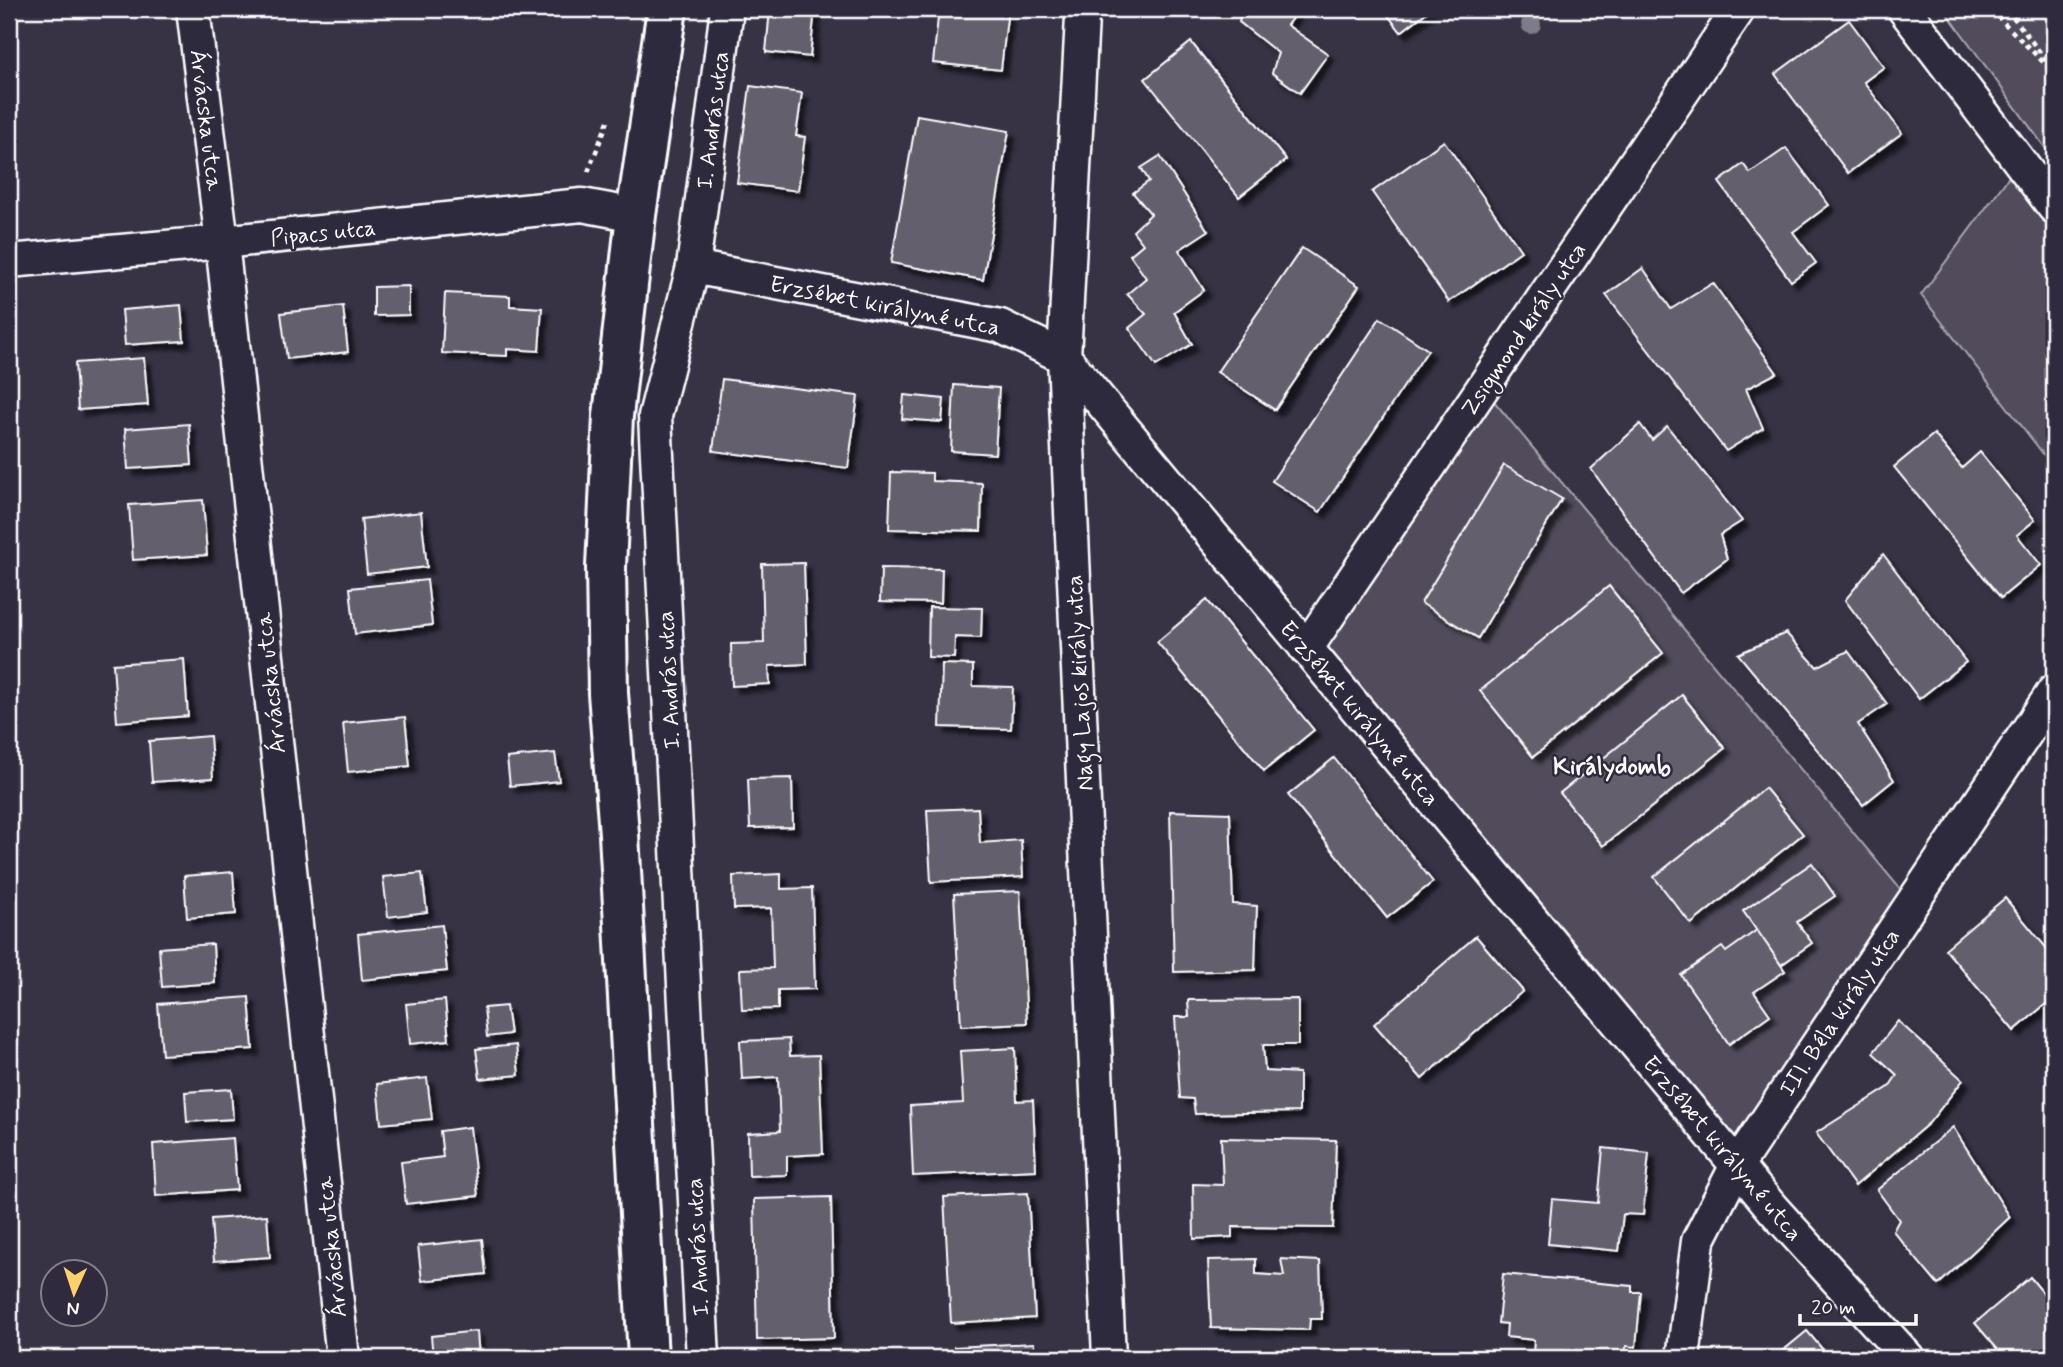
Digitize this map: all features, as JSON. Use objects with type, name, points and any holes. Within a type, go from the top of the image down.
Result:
[{"type":"main road","points":[[648,1358],[620,834],[608,693],[606,567],[613,416],[636,215],[667,9]]},
{"type":"street","name":"Árvácska utca","points":[[193,9],[222,242],[343,1358]]},
{"type":"street","name":"I. András utca","points":[[703,1358],[655,416],[693,267],[727,9]]},
{"type":"street","name":"Nagy Lajos király utca","points":[[1085,9],[1081,30],[1064,357],[1109,1358]]},
{"type":"street","name":"Zsigmond király utca","points":[[1306,649],[1739,9]]},
{"type":"street","points":[[1904,9],[2054,207]]},
{"type":"street","name":"Pipacs utca","points":[[9,261],[582,205],[636,215]]},
{"type":"street","name":"Erzsébet királyné utca","points":[[693,267],[1000,326],[1064,357],[1773,1209],[1908,1358]]},
{"type":"street","name":"III. Béla király utca","points":[[1683,1358],[1698,1241],[1737,1165],[2054,691]]},
{"type":"path","points":[[1990,9],[2054,72]]},
{"type":"path","points":[[2007,9],[2054,72]]},
{"type":"shaded area","points":[[1944,9],[2054,9],[2054,160]]},
{"type":"shaded area","points":[[2020,162],[2054,207],[2054,468],[1921,295]]},
{"type":"shaded area","points":[[1483,388],[1912,903],[1736,1164],[1306,649]]},
{"type":"building","points":[[770,9],[815,9],[810,57],[766,52]]},
{"type":"building","points":[[939,9],[1008,9],[1001,70],[933,63]]},
{"type":"building","points":[[1242,9],[1291,9],[1296,13],[1287,25],[1328,54],[1300,93],[1272,73],[1278,53],[1239,22]]},
{"type":"building","points":[[1383,9],[1431,9],[1401,32]]},
{"type":"building","points":[[1849,20],[1884,67],[1864,82],[1902,133],[1848,173],[1775,74]]},
{"type":"building","points":[[1191,42],[1286,160],[1239,197],[1145,79]]},
{"type":"building","points":[[750,86],[802,93],[796,136],[805,137],[798,191],[737,183]]},
{"type":"building","points":[[917,115],[1009,131],[983,280],[891,263]]},
{"type":"building","points":[[1444,141],[1521,251],[1449,302],[1372,192]]},
{"type":"building","points":[[1786,148],[1829,205],[1793,232],[1816,263],[1791,281],[1719,182],[1743,164],[1750,173]]},
{"type":"building","points":[[1160,156],[1208,231],[1179,250],[1204,290],[1174,312],[1192,344],[1156,366],[1129,328],[1146,314],[1127,294],[1146,278],[1130,255],[1143,244],[1133,231],[1151,214],[1133,193],[1149,181],[1141,168]]},
{"type":"building","points":[[1302,248],[1359,286],[1275,410],[1217,372]]},
{"type":"building","points":[[1643,268],[1671,309],[1713,283],[1777,373],[1746,389],[1763,428],[1726,451],[1606,295]]},
{"type":"building","points":[[409,286],[409,315],[374,316],[374,287]]},
{"type":"building","points":[[445,293],[510,296],[510,306],[542,308],[539,351],[507,349],[507,356],[442,353]]},
{"type":"building","points":[[181,305],[184,341],[125,345],[122,310]]},
{"type":"building","points":[[343,306],[348,352],[287,359],[281,313]]},
{"type":"building","points":[[1380,318],[1428,350],[1320,512],[1272,481]]},
{"type":"building","points":[[144,358],[148,405],[78,410],[75,363]]},
{"type":"building","points":[[722,379],[858,396],[848,468],[713,451]]},
{"type":"building","points":[[954,385],[999,388],[995,454],[951,451]]},
{"type":"building","points":[[904,395],[944,399],[942,422],[902,419]]},
{"type":"building","points":[[189,424],[192,465],[128,469],[125,429]]},
{"type":"building","points":[[1640,424],[1652,440],[1667,426],[1742,521],[1720,535],[1727,559],[1681,593],[1591,469]]},
{"type":"building","points":[[1934,434],[1962,468],[1980,452],[2035,520],[2017,535],[2041,565],[2001,598],[1894,467]]},
{"type":"building","points":[[1504,465],[1562,499],[1478,638],[1421,603]]},
{"type":"building","points":[[891,472],[932,473],[932,481],[982,483],[981,531],[889,529]]},
{"type":"building","points":[[203,500],[207,555],[133,560],[129,505]]},
{"type":"building","points":[[421,512],[427,567],[367,574],[361,519]]},
{"type":"building","points":[[1883,554],[1966,662],[1919,699],[1845,600]]},
{"type":"building","points":[[804,563],[807,664],[769,666],[770,684],[732,686],[731,644],[764,643],[762,564]]},
{"type":"building","points":[[881,568],[942,569],[941,603],[880,602]]},
{"type":"building","points":[[427,580],[432,625],[355,634],[350,588]]},
{"type":"building","points":[[1609,586],[1663,653],[1533,757],[1480,691]]},
{"type":"building","points":[[1207,600],[1314,730],[1264,771],[1157,642]]},
{"type":"building","points":[[929,607],[982,608],[981,638],[955,637],[954,658],[928,657]]},
{"type":"building","points":[[1786,633],[1817,667],[1848,651],[1887,704],[1858,724],[1894,780],[1863,805],[1738,654]]},
{"type":"building","points":[[184,659],[188,716],[117,722],[113,664]]},
{"type":"building","points":[[942,664],[973,665],[973,686],[1013,687],[1011,729],[940,727]]},
{"type":"building","points":[[1682,695],[1725,748],[1603,846],[1560,793]]},
{"type":"building","points":[[405,717],[410,766],[348,772],[343,723]]},
{"type":"building","points":[[210,736],[213,778],[152,782],[149,741]]},
{"type":"building","points":[[555,753],[559,781],[510,786],[507,758]]},
{"type":"building","points":[[1334,758],[1433,882],[1387,918],[1288,795]]},
{"type":"building","points":[[792,778],[793,827],[750,828],[748,779]]},
{"type":"building","points":[[1765,788],[1803,834],[1691,924],[1654,877]]},
{"type":"building","points":[[978,808],[980,843],[1021,840],[1023,877],[931,882],[927,810]]},
{"type":"building","points":[[1170,811],[1230,813],[1233,904],[1257,906],[1255,970],[1174,972]]},
{"type":"building","points":[[1812,863],[1835,896],[1797,922],[1812,943],[1781,965],[1743,911]]},
{"type":"building","points":[[233,872],[236,914],[187,918],[184,876]]},
{"type":"building","points":[[422,873],[427,912],[388,917],[383,877]]},
{"type":"building","points":[[781,874],[781,889],[812,888],[815,989],[778,990],[778,1009],[742,1010],[740,969],[773,968],[771,908],[734,909],[733,876]]},
{"type":"building","points":[[1020,891],[1027,1023],[961,1026],[954,894]]},
{"type":"building","points":[[2005,898],[2054,957],[2054,997],[2014,1031],[1945,949]]},
{"type":"building","points":[[442,925],[447,971],[362,980],[358,934]]},
{"type":"building","points":[[1757,930],[1785,971],[1754,992],[1770,1015],[1729,1044],[1681,975],[1722,947],[1726,952]]},
{"type":"building","points":[[1476,936],[1523,991],[1422,1079],[1374,1024]]},
{"type":"building","points":[[213,944],[215,983],[162,987],[159,948]]},
{"type":"building","points":[[249,997],[253,1049],[162,1055],[158,1004]]},
{"type":"building","points":[[1298,999],[1298,1045],[1263,1045],[1265,1071],[1299,1073],[1299,1112],[1195,1114],[1193,1099],[1180,1098],[1175,1017],[1189,1017],[1188,1000]]},
{"type":"building","points":[[445,1000],[449,1040],[410,1044],[406,1004]]},
{"type":"building","points":[[506,1006],[510,1034],[487,1037],[484,1008]]},
{"type":"building","points":[[1898,1021],[1963,1080],[1929,1123],[1855,1186],[1816,1133],[1889,1087],[1897,1075],[1873,1053]]},
{"type":"building","points":[[789,1039],[790,1056],[819,1055],[823,1154],[787,1156],[787,1175],[749,1176],[748,1133],[780,1131],[778,1077],[742,1079],[740,1041]]},
{"type":"building","points":[[516,1045],[519,1075],[480,1079],[476,1049]]},
{"type":"building","points":[[1015,1048],[1017,1101],[1033,1100],[1036,1170],[913,1176],[910,1106],[963,1103],[960,1051]]},
{"type":"building","points":[[427,1078],[432,1119],[381,1124],[377,1084]]},
{"type":"building","points":[[231,1089],[233,1119],[187,1122],[185,1092]]},
{"type":"building","points":[[470,1127],[478,1196],[406,1204],[401,1162],[443,1157],[440,1131]]},
{"type":"building","points":[[1953,1127],[2010,1217],[1938,1285],[1893,1231],[1899,1220],[1877,1190]]},
{"type":"building","points":[[233,1138],[237,1190],[156,1196],[153,1144]]},
{"type":"building","points":[[1221,1138],[1336,1140],[1333,1228],[1232,1227],[1232,1237],[1194,1239],[1193,1184],[1223,1185]]},
{"type":"building","points":[[1603,1148],[1649,1153],[1643,1215],[1623,1214],[1619,1251],[1548,1244],[1552,1199],[1598,1203]]},
{"type":"building","points":[[1028,1193],[1035,1318],[951,1323],[944,1197]]},
{"type":"building","points":[[831,1197],[834,1338],[757,1340],[754,1199]]},
{"type":"building","points":[[267,1215],[270,1257],[214,1261],[211,1219]]},
{"type":"building","points":[[482,1239],[486,1274],[422,1281],[418,1246]]},
{"type":"building","points":[[1256,1259],[1256,1274],[1284,1276],[1281,1259],[1320,1261],[1322,1319],[1310,1319],[1309,1330],[1211,1328],[1208,1260]]},
{"type":"building","points":[[1503,1274],[1632,1286],[1632,1292],[1641,1292],[1636,1347],[1626,1346],[1625,1358],[1543,1358],[1543,1355],[1533,1354],[1534,1340],[1506,1337],[1507,1324],[1498,1323]]},
{"type":"building","points":[[2030,1277],[2054,1306],[2054,1358],[2005,1358],[1975,1323]]},
{"type":"building","points":[[477,1331],[479,1358],[433,1358],[431,1336]]},
{"type":"building","points":[[1807,1331],[1830,1358],[1774,1358]]},
{"type":"building","points":[[1034,1343],[1035,1358],[955,1358],[954,1347]]},
{"type":"district","name":"Királydomb","points":[[1612,766]]}]
